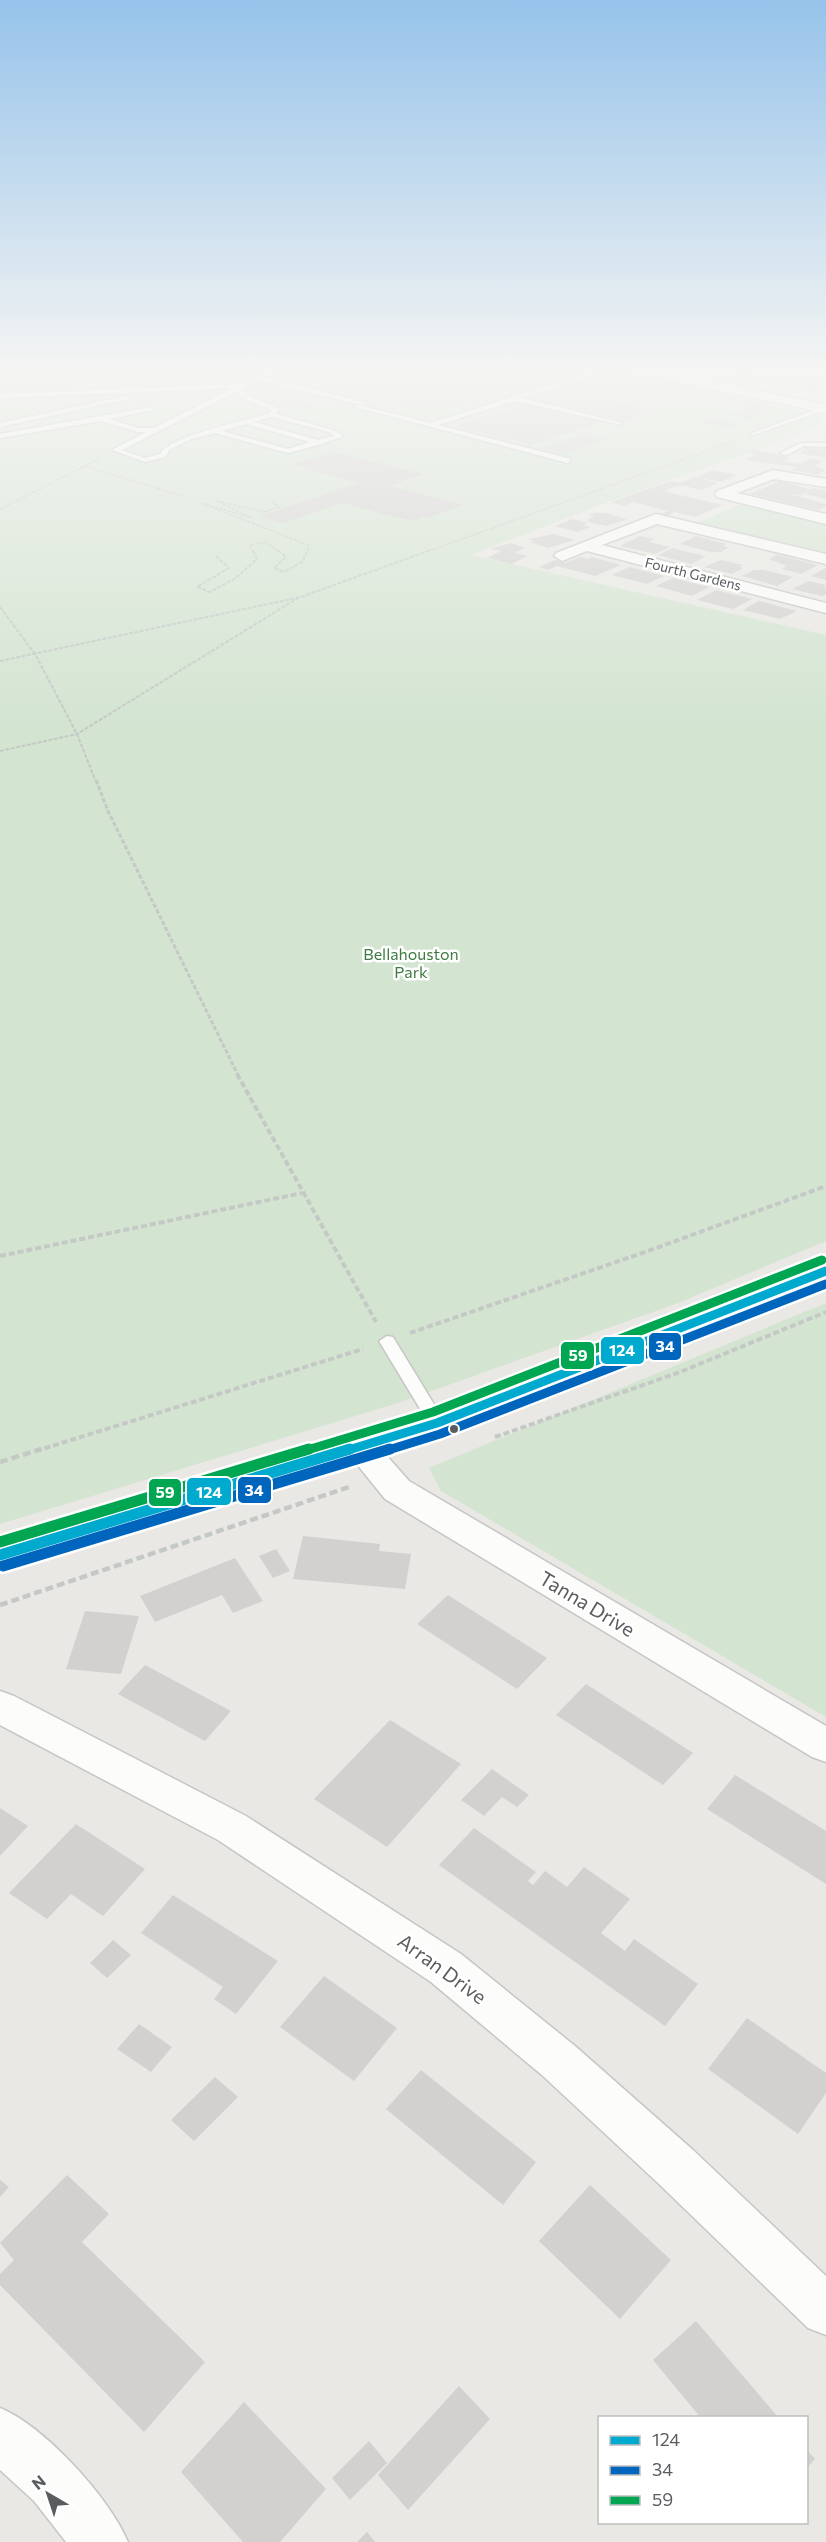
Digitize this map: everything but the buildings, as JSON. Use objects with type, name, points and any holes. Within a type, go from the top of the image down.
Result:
[{"type":"street","points":[[733,490],[722,494],[826,519]]},
{"type":"street","points":[[562,556],[656,519],[826,559]]},
{"type":"street","name":"Fourth Gardens","points":[[586,546],[826,608]]},
{"type":"street","points":[[0,1555],[437,1423],[826,1271]]},
{"type":"street","name":"Tanna Drive","points":[[360,1447],[397,1490],[826,1746]]},
{"type":"street","name":"Arran Drive","points":[[0,1707],[232,1828],[446,1968],[559,2061],[676,2167],[826,2310]]},
{"type":"street","points":[[0,2434],[53,2482],[101,2542]]},
{"type":"lane","points":[[387,1341],[437,1423]]},
{"type":"path","points":[[0,508],[37,490]]},
{"type":"path","points":[[162,490],[183,496]]},
{"type":"path","points":[[0,661],[301,597],[598,490]]},
{"type":"path","points":[[216,556],[229,568],[197,587],[210,592],[234,581],[248,570],[257,559],[250,545],[267,542],[281,551],[286,557],[274,568],[284,572],[307,557],[310,550],[308,545],[201,503],[252,518],[217,501],[264,512],[279,507],[271,501]]},
{"type":"path","points":[[0,751],[77,734],[301,597]]},
{"type":"path","points":[[0,607],[35,654],[77,734],[108,811],[227,1054],[302,1193],[387,1341]]},
{"type":"path","points":[[0,1462],[387,1341],[648,1251],[826,1186]]},
{"type":"path","points":[[0,1256],[302,1193]]},
{"type":"green space","name":"Bellahouston Park","points":[[0,490],[643,490],[471,555],[826,635],[826,1241],[678,1303],[395,1404],[0,1524]]},
{"type":"green space","points":[[742,504],[826,523],[826,555],[695,524]]},
{"type":"green space","points":[[826,1303],[826,1717],[441,1491],[429,1468]]},
{"type":"transit line","name":"59","points":[[0,1542],[433,1412],[822,1260]]},
{"type":"transit line","name":"124","points":[[0,1555],[437,1423],[826,1271]]},
{"type":"transit line","name":"34","points":[[3,1566],[440,1434],[826,1284]]}]
